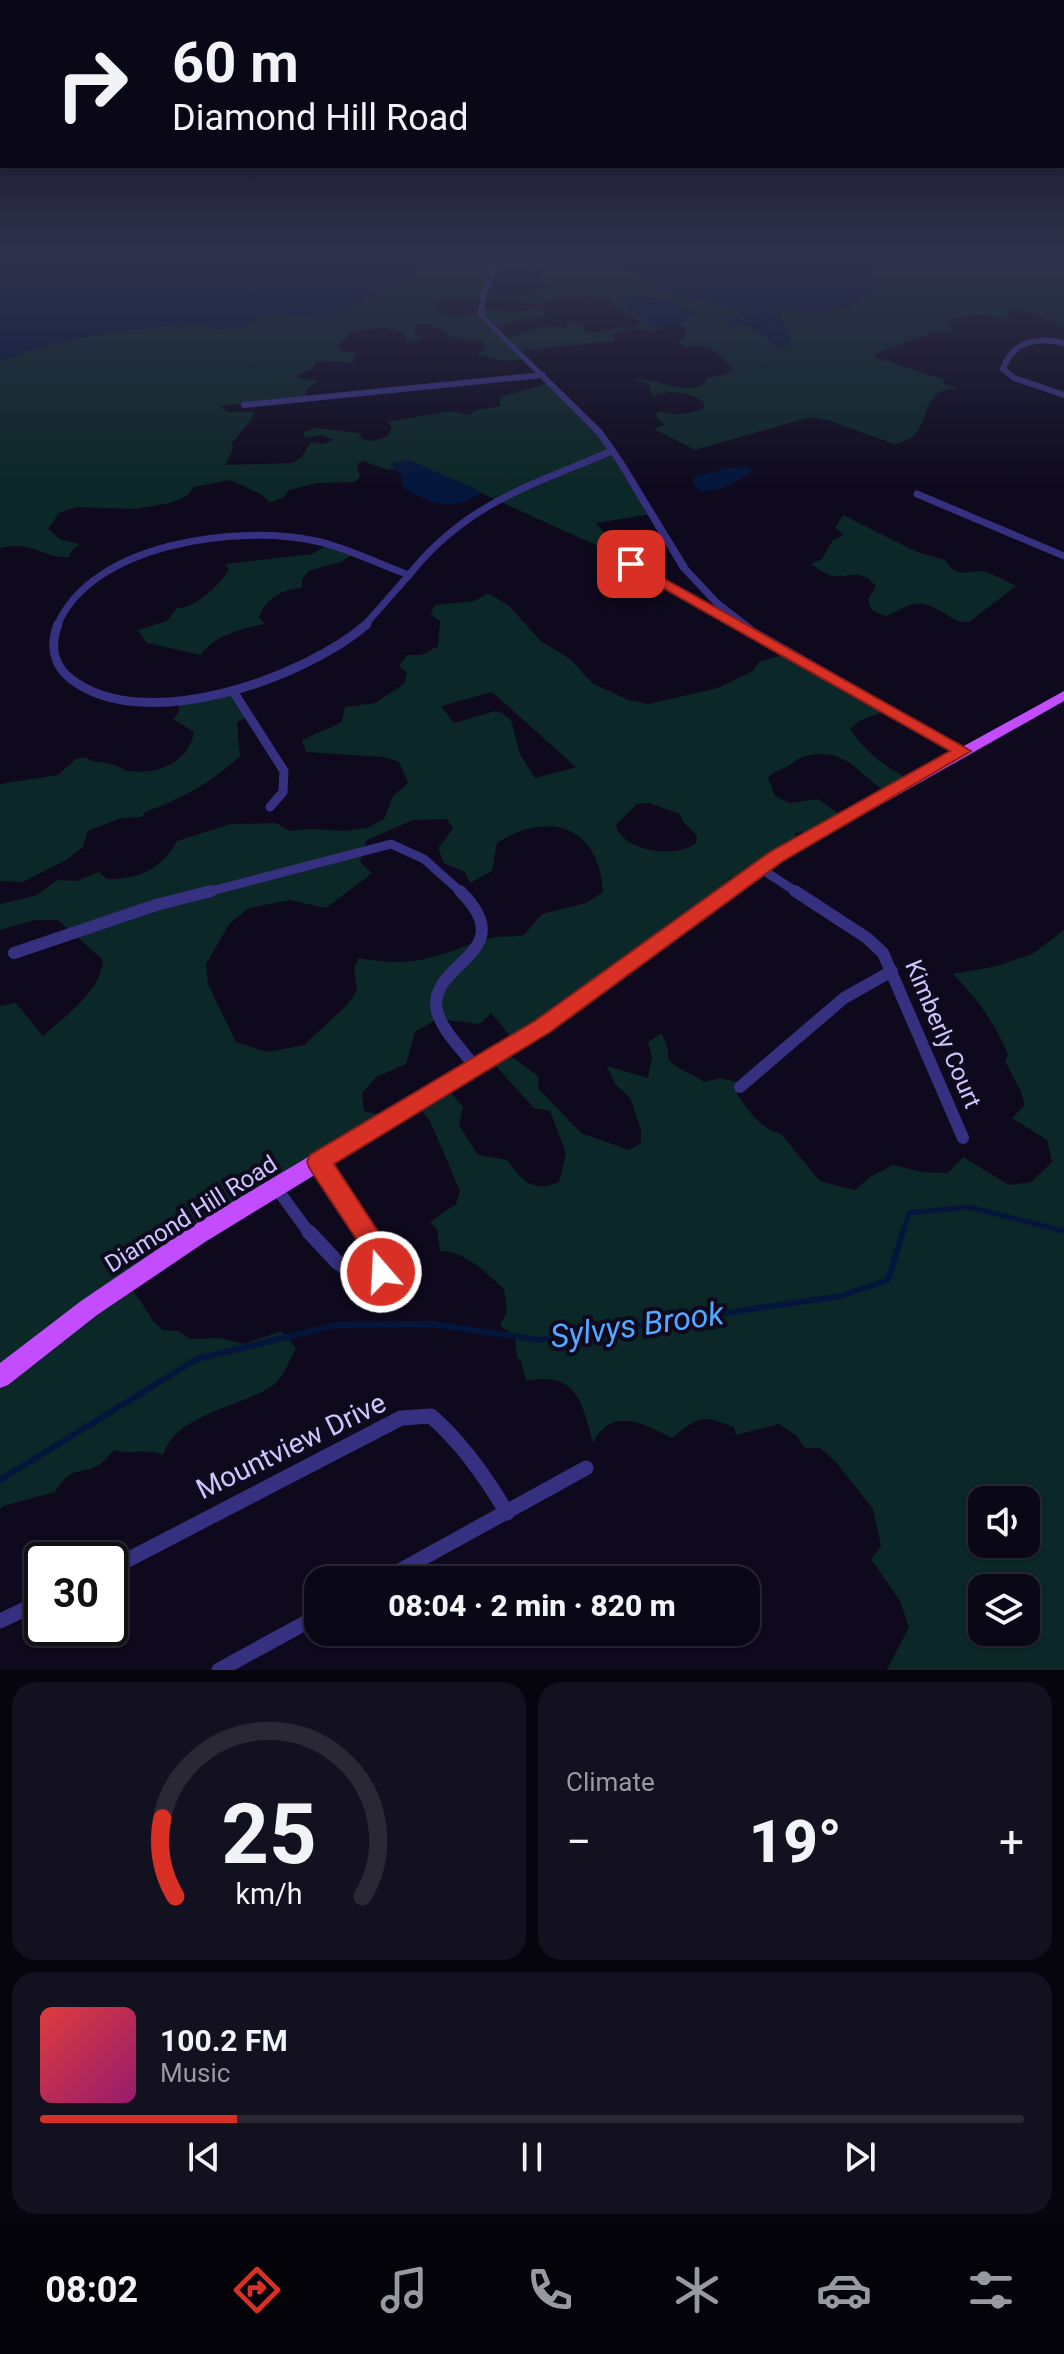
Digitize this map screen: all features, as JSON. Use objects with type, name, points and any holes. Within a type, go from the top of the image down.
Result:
[{"type":"main road","name":"Diamond Hill Road","points":[[0,1377],[61,1328],[145,1269],[543,1026],[760,868],[814,833],[1064,695]]},
{"type":"street","points":[[501,334],[599,432],[685,569],[716,602],[752,630]]},
{"type":"street","points":[[1064,343],[1048,340],[1022,343],[1008,356],[1003,369],[1014,378],[1064,395]]},
{"type":"street","points":[[244,405],[543,375]]},
{"type":"street","points":[[410,575],[343,549],[302,538],[258,537],[168,547],[122,562],[97,576],[72,600],[54,638],[55,657],[67,675],[104,695],[158,703],[198,700],[233,691],[313,660],[346,642],[363,628],[410,575],[441,539],[466,521],[544,477],[612,451]]},
{"type":"street","points":[[917,494],[1064,556]]},
{"type":"street","points":[[608,552],[963,751]]},
{"type":"street","points":[[233,691],[284,771],[283,792],[270,807]]},
{"type":"street","points":[[14,953],[156,905],[391,844],[408,847],[469,898],[480,911],[485,924],[481,942],[454,968],[438,996],[437,1011],[475,1067]]},
{"type":"street","name":"Kimberly Court","points":[[760,868],[867,938],[883,953],[963,1138]]},
{"type":"street","points":[[740,1087],[844,998],[892,971]]},
{"type":"street","points":[[277,1189],[347,1272],[362,1278],[381,1272],[381,1256],[319,1162]]},
{"type":"street","name":"Mountview Drive","points":[[128,1560],[401,1418],[431,1416],[454,1435],[483,1470],[507,1513]]},
{"type":"street","points":[[409,1566],[586,1468]]},
{"type":"street","points":[[0,1621],[24,1610]]},
{"type":"street","points":[[219,1670],[304,1624]]},
{"type":"green space","points":[[102,334],[347,334],[337,346],[346,352],[357,353],[352,361],[357,369],[351,363],[318,361],[312,369],[298,375],[299,378],[318,381],[306,390],[308,397],[219,406],[228,412],[254,412],[232,443],[233,449],[225,465],[292,463],[302,457],[311,442],[323,444],[334,440],[320,435],[304,438],[304,432],[316,428],[359,433],[362,439],[373,441],[388,436],[392,426],[387,422],[451,411],[469,415],[476,410],[500,406],[500,397],[550,383],[609,444],[651,514],[596,523],[613,543],[609,551],[408,460],[391,465],[398,469],[388,470],[363,461],[357,464],[360,477],[355,482],[317,483],[289,490],[284,497],[270,503],[261,494],[230,480],[194,487],[187,496],[170,503],[135,509],[77,507],[59,513],[48,529],[61,540],[80,544],[69,557],[21,546],[0,548],[0,361]]},
{"type":"green space","points":[[404,334],[425,337],[407,343]]},
{"type":"green space","points":[[446,334],[499,334],[504,339],[520,334],[611,334],[616,340],[518,351],[524,359],[503,361],[477,354],[485,349],[484,342],[452,338]]},
{"type":"green space","points":[[762,334],[776,347],[789,334],[929,334],[877,353],[875,357],[946,380],[942,383],[959,389],[948,389],[934,397],[917,432],[900,443],[894,444],[831,421],[810,417],[695,450],[654,429],[665,425],[655,415],[660,411],[688,413],[704,408],[704,403],[680,392],[652,396],[649,384],[634,380],[694,388],[703,385],[707,378],[726,374],[732,368],[707,347],[686,348],[678,342],[685,336]]},
{"type":"green space","points":[[843,515],[917,552],[945,560],[955,570],[986,572],[1016,586],[969,622],[961,622],[934,607],[919,604],[886,616],[872,610],[868,600],[876,586],[870,580],[860,575],[831,576],[811,564],[822,559],[833,540],[844,535],[835,528]]},
{"type":"green space","points":[[328,544],[354,553],[341,562],[308,571],[302,580],[302,588],[281,593],[266,604],[259,617],[265,624],[220,638],[201,655],[147,643],[138,630],[167,621],[177,608],[191,605],[207,594],[229,569],[225,564],[313,554]]},
{"type":"green space","points":[[488,593],[508,605],[541,641],[570,659],[592,683],[628,700],[648,704],[718,688],[753,671],[759,662],[792,652],[890,709],[859,721],[850,729],[876,758],[909,780],[886,792],[836,756],[812,755],[797,759],[768,778],[775,796],[790,803],[818,799],[843,817],[821,830],[795,833],[797,844],[744,879],[729,878],[730,890],[516,1043],[491,1013],[480,1024],[437,1019],[415,1032],[406,1064],[376,1077],[362,1093],[364,1111],[391,1118],[128,1283],[155,1323],[163,1330],[178,1331],[190,1339],[220,1338],[244,1344],[281,1331],[296,1348],[276,1383],[194,1421],[170,1441],[163,1455],[114,1450],[99,1465],[71,1474],[55,1492],[0,1509],[0,1006],[16,1003],[43,1036],[89,993],[101,972],[103,960],[58,920],[35,920],[0,930],[0,904],[37,895],[57,880],[77,881],[99,872],[107,879],[139,875],[164,859],[177,841],[231,824],[276,823],[290,831],[343,831],[367,828],[384,819],[393,796],[408,783],[399,762],[383,757],[306,752],[302,740],[342,722],[345,707],[375,703],[404,684],[407,673],[399,666],[407,655],[421,655],[438,646],[440,621],[430,614],[435,605],[474,601]],"holes":[[[492,692],[576,767],[577,767],[535,778],[520,754],[511,720],[502,713],[495,711],[454,723],[441,706]],[[649,803],[680,814],[683,822],[697,836],[696,843],[676,851],[664,851],[639,847],[628,841],[616,825],[637,804]],[[447,819],[453,829],[438,848],[444,863],[465,872],[470,883],[492,871],[497,843],[535,827],[568,830],[592,852],[603,892],[586,903],[542,914],[524,935],[487,939],[411,961],[359,958],[354,968],[357,990],[348,1004],[304,1045],[267,1052],[236,1042],[208,984],[206,964],[230,923],[249,908],[290,900],[326,908],[372,873],[360,862],[367,840],[413,820]]]},
{"type":"green space","points":[[235,691],[251,715],[237,722],[240,756],[229,766],[196,789],[145,812],[142,817],[121,818],[88,831],[82,848],[66,860],[23,882],[0,881],[0,784],[58,775],[76,759],[86,757],[129,771],[161,768],[179,759],[194,732],[173,719],[179,712],[179,702]]},
{"type":"green space","points":[[1064,930],[1064,1670],[887,1670],[909,1627],[900,1601],[871,1559],[881,1546],[873,1509],[836,1462],[820,1448],[805,1448],[796,1435],[779,1424],[736,1435],[734,1427],[700,1419],[672,1438],[639,1423],[618,1421],[609,1424],[593,1443],[580,1403],[567,1385],[543,1379],[526,1381],[517,1357],[515,1337],[500,1325],[507,1312],[504,1289],[467,1259],[440,1251],[437,1230],[430,1222],[456,1204],[460,1191],[430,1121],[416,1103],[449,1090],[463,1107],[459,1125],[478,1155],[507,1160],[528,1183],[549,1185],[559,1182],[566,1153],[550,1111],[534,1108],[491,1061],[510,1055],[539,1077],[538,1088],[581,1133],[629,1150],[641,1143],[641,1129],[630,1098],[615,1084],[607,1066],[648,1078],[652,1057],[648,1042],[662,1033],[668,1059],[678,1067],[704,1082],[720,1078],[741,1083],[737,1094],[750,1113],[767,1128],[781,1134],[820,1181],[855,1190],[870,1177],[893,1165],[922,1172],[948,1173],[963,1157],[1009,1185],[1031,1182],[1052,1162],[1047,1140],[1012,1118],[1025,1105],[1005,1061],[1008,1055],[985,1012],[953,974],[997,966],[1032,954]]},
{"type":"water","points":[[0,334],[102,334],[51,344],[0,361]]},
{"type":"water","points":[[763,334],[788,334],[791,342],[789,346],[779,349]]},
{"type":"water","points":[[408,460],[474,488],[481,494],[450,504],[424,499],[403,488],[401,475],[390,464]]},
{"type":"water","points":[[731,467],[751,468],[750,473],[722,489],[700,492],[693,484],[693,477]]},
{"type":"waterway","name":"Sylvys Brook","points":[[902,1234],[909,1213],[969,1207],[1064,1231]]},
{"type":"waterway","name":"Sylvys Brook","points":[[0,1480],[197,1359],[336,1325],[432,1324],[540,1340],[841,1296],[888,1280],[903,1232]]},
{"type":"route","points":[[381,1272],[381,1256],[319,1162],[543,1026],[777,856],[963,751],[631,564]]}]
